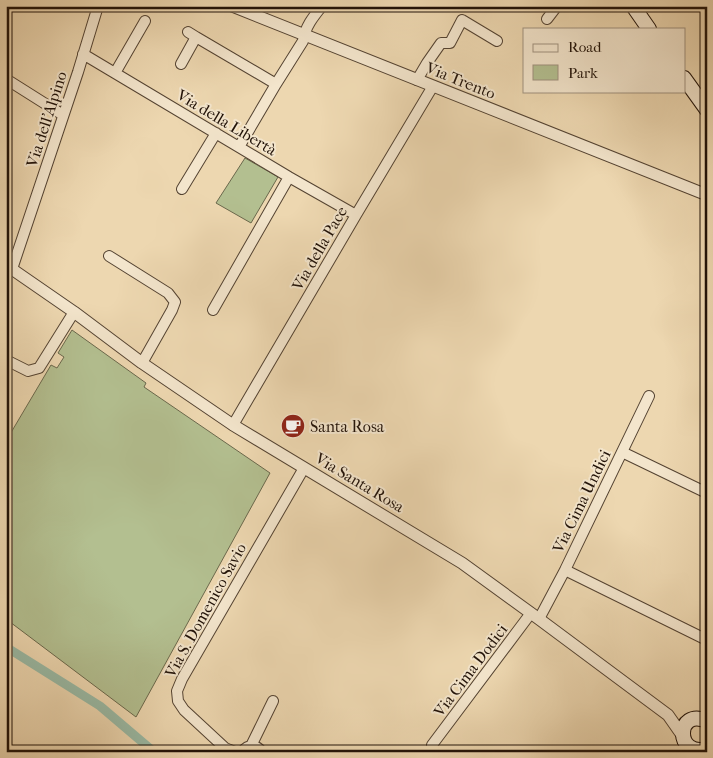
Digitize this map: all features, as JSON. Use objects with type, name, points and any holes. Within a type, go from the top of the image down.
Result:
[{"type":"main road","points":[[633,6],[648,28]]},
{"type":"main road","points":[[686,81],[707,110]]},
{"type":"main road","points":[[691,747],[685,727],[698,720],[707,707]]},
{"type":"street","name":"Via dell'Alpino","points":[[9,267],[63,115],[98,6]]},
{"type":"street","name":"Via Trento","points":[[232,6],[248,9],[304,35],[707,196]]},
{"type":"street","points":[[239,147],[303,41],[309,23],[322,6]]},
{"type":"street","points":[[548,19],[557,6]]},
{"type":"street","points":[[417,80],[441,43],[450,43],[462,20],[497,41]]},
{"type":"street","points":[[115,73],[145,21]]},
{"type":"street","points":[[181,64],[192,35],[276,84]]},
{"type":"street","name":"Via della Libertà","points":[[83,54],[356,215]]},
{"type":"street","points":[[6,79],[63,115]]},
{"type":"street","name":"Via della Pace","points":[[233,425],[433,86]]},
{"type":"street","points":[[182,189],[216,133]]},
{"type":"street","points":[[213,310],[289,176]]},
{"type":"street","points":[[109,256],[168,293],[175,302],[142,363]]},
{"type":"street","name":"Via Santa Rosa","points":[[9,267],[74,312],[142,363],[233,425],[462,562],[668,715],[691,747]]},
{"type":"street","points":[[6,360],[28,371],[39,368],[74,312]]},
{"type":"street","name":"Via Cima Undici","points":[[535,616],[565,570],[649,396]]},
{"type":"street","points":[[622,452],[707,493]]},
{"type":"street","name":"Via S. Domenico Savio","points":[[262,752],[258,747],[238,750],[224,748],[184,710],[178,701],[177,691],[186,671],[304,468]]},
{"type":"street","points":[[565,570],[707,640]]},
{"type":"street","name":"Via Cima Dodici","points":[[432,744],[535,616]]},
{"type":"street","points":[[238,750],[273,702]]},
{"type":"street","name":"Via Santa Rosa","points":[[668,715],[698,720]]},
{"type":"green space","points":[[245,158],[278,177],[251,223],[216,203]]},
{"type":"green space","points":[[72,330],[146,383],[144,387],[270,473],[136,717],[6,619],[6,441],[51,365],[57,368],[64,357],[58,353]]},
{"type":"waterway","points":[[6,647],[100,706],[154,752]]},
{"type":"place","name":"Santa Rosa","points":[[293,426]]}]
